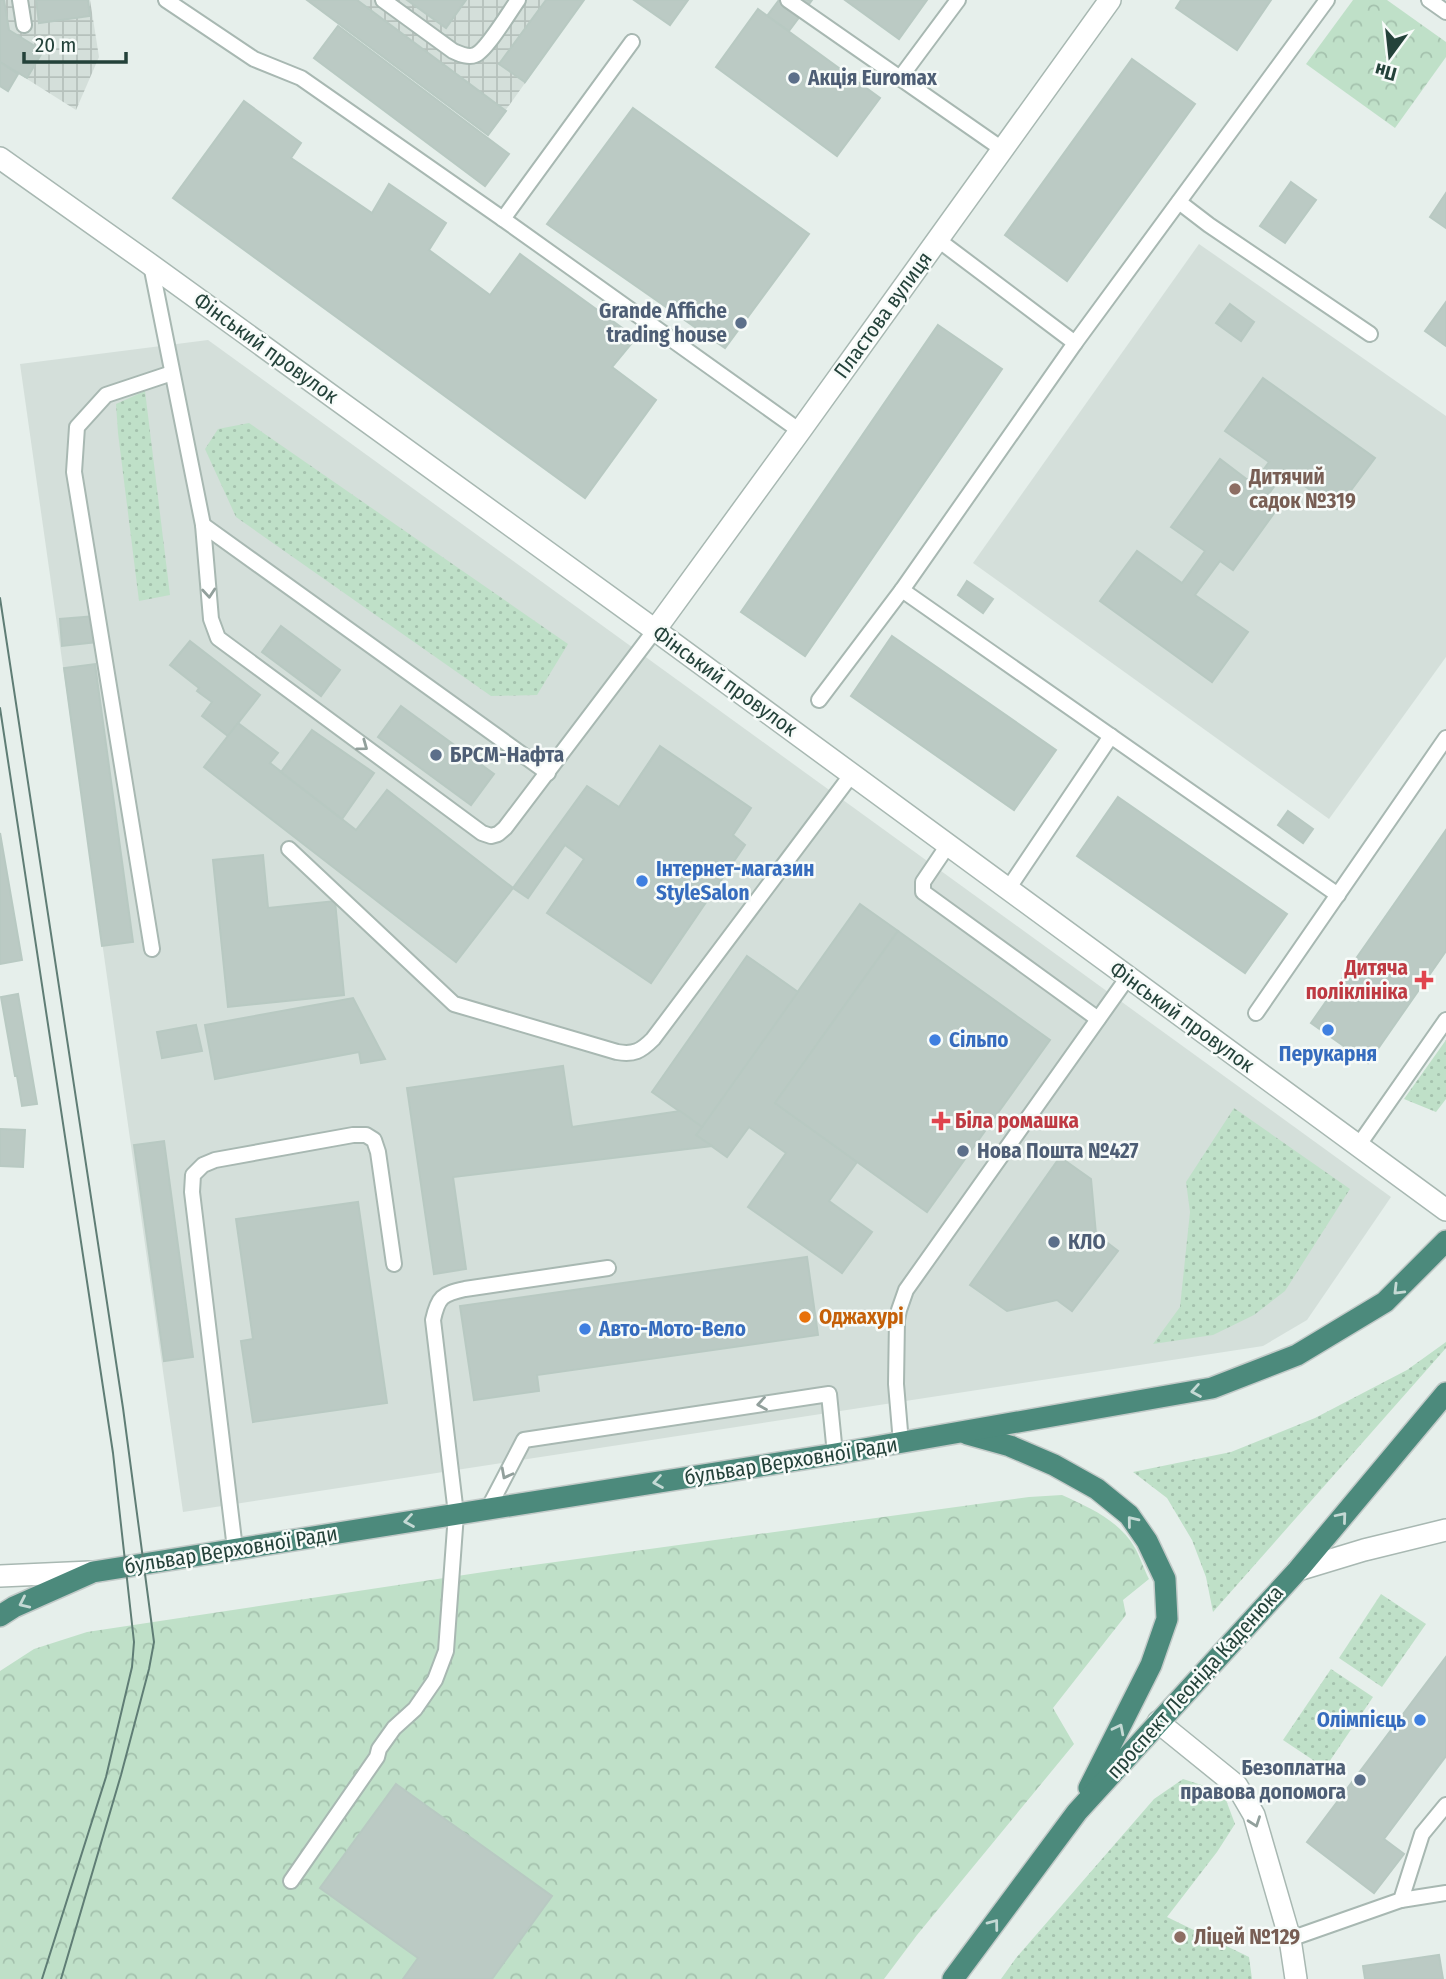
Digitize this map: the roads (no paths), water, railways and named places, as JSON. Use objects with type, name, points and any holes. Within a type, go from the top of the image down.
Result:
[{"type":"highway","name":"бульвар Верховної Ради","points":[[0,1616],[14,1607],[93,1572],[835,1454],[1212,1388],[1297,1355],[1385,1302],[1446,1241]]},
{"type":"highway","name":"проспект Леоніда Каденюка","points":[[953,1979],[1077,1811],[1298,1570],[1446,1392]]},
{"type":"highway","points":[[962,1433],[1010,1447],[1054,1465],[1097,1489],[1129,1515],[1147,1541],[1166,1579],[1167,1619],[1151,1665],[1077,1811]]},
{"type":"street","name":"Пластова вулиця","points":[[654,630],[1110,0]]},
{"type":"street","name":"Фінський провулок","points":[[0,158],[852,774],[1446,1210]]},
{"type":"street","points":[[1298,1570],[1446,1530]]},
{"type":"street","name":"бульвар Верховної Ради","points":[[0,1576],[93,1572]]},
{"type":"street","points":[[1158,1722],[1237,1786],[1254,1815],[1290,1939],[1296,1979]]},
{"type":"lane","points":[[20,0],[24,25]]},
{"type":"lane","points":[[166,0],[254,59],[301,78],[800,431]]},
{"type":"lane","points":[[383,0],[453,51],[466,56],[474,56],[483,50],[518,0]]},
{"type":"lane","points":[[788,0],[1002,149]]},
{"type":"lane","points":[[900,78],[958,0]]},
{"type":"lane","points":[[819,700],[902,590],[1075,343],[1327,0]]},
{"type":"lane","points":[[1429,0],[1446,12]]},
{"type":"lane","points":[[503,219],[632,41]]},
{"type":"lane","points":[[1179,202],[1370,334]]},
{"type":"lane","points":[[937,239],[1075,343]]},
{"type":"lane","points":[[151,265],[203,525],[211,619],[218,638],[482,833],[491,836],[505,828],[654,630]]},
{"type":"lane","points":[[152,949],[74,472],[77,427],[106,395],[172,373]]},
{"type":"lane","points":[[203,525],[548,772]]},
{"type":"lane","points":[[902,590],[1338,895]]},
{"type":"lane","points":[[1009,889],[1111,736]]},
{"type":"lane","points":[[1256,1013],[1446,738]]},
{"type":"lane","points":[[289,849],[454,1004],[617,1052],[632,1054],[644,1049],[653,1039],[852,774]]},
{"type":"lane","points":[[948,845],[923,882],[923,892],[1098,1019]]},
{"type":"lane","points":[[901,1443],[896,1384],[897,1320],[906,1290],[1128,977]]},
{"type":"lane","points":[[1359,1146],[1446,1020]]},
{"type":"lane","points":[[235,1549],[192,1192],[193,1175],[203,1165],[215,1160],[366,1135],[374,1140],[378,1152],[394,1264]]},
{"type":"lane","points":[[291,1881],[394,1728],[415,1709],[435,1680],[446,1651],[456,1514],[433,1320],[437,1303],[449,1293],[465,1289],[608,1268]]},
{"type":"lane","points":[[488,1509],[524,1440],[829,1394],[835,1454]]},
{"type":"lane","points":[[1401,1900],[1422,1834],[1446,1805]]},
{"type":"lane","points":[[1290,1939],[1401,1900],[1446,1893]]},
{"type":"tram line","points":[[0,598],[123,1408],[154,1642],[121,1775],[61,1979]]},
{"type":"tram line","points":[[0,708],[113,1453],[134,1642],[132,1667],[106,1777],[42,1979]]},
{"type":"place","name":"Акція Euromax","points":[[794,78]]},
{"type":"place","name":"Grande Affiche trading house","points":[[741,323]]},
{"type":"place","name":"Дитячий садок №319","points":[[1235,489]]},
{"type":"place","name":"БРСМ-Нафта","points":[[436,755]]},
{"type":"place","name":"Інтернет-магазин StyleSalon","points":[[642,881]]},
{"type":"place","name":"Дитяча поліклініка","points":[[1424,980]]},
{"type":"place","name":"Перукарня","points":[[1328,1030]]},
{"type":"place","name":"Сільпо","points":[[935,1040]]},
{"type":"place","name":"Біла ромашка","points":[[941,1121]]},
{"type":"place","name":"Нова Пошта №427","points":[[963,1151]]},
{"type":"place","name":"КЛО","points":[[1054,1242]]},
{"type":"place","name":"Оджахурі","points":[[805,1317]]},
{"type":"place","name":"Авто-Мото-Вело","points":[[585,1329]]},
{"type":"place","name":"Олімпієць","points":[[1420,1720]]},
{"type":"place","name":"Безоплатна правова допомога","points":[[1360,1780]]},
{"type":"place","name":"Ліцей №129","points":[[1180,1937]]}]
